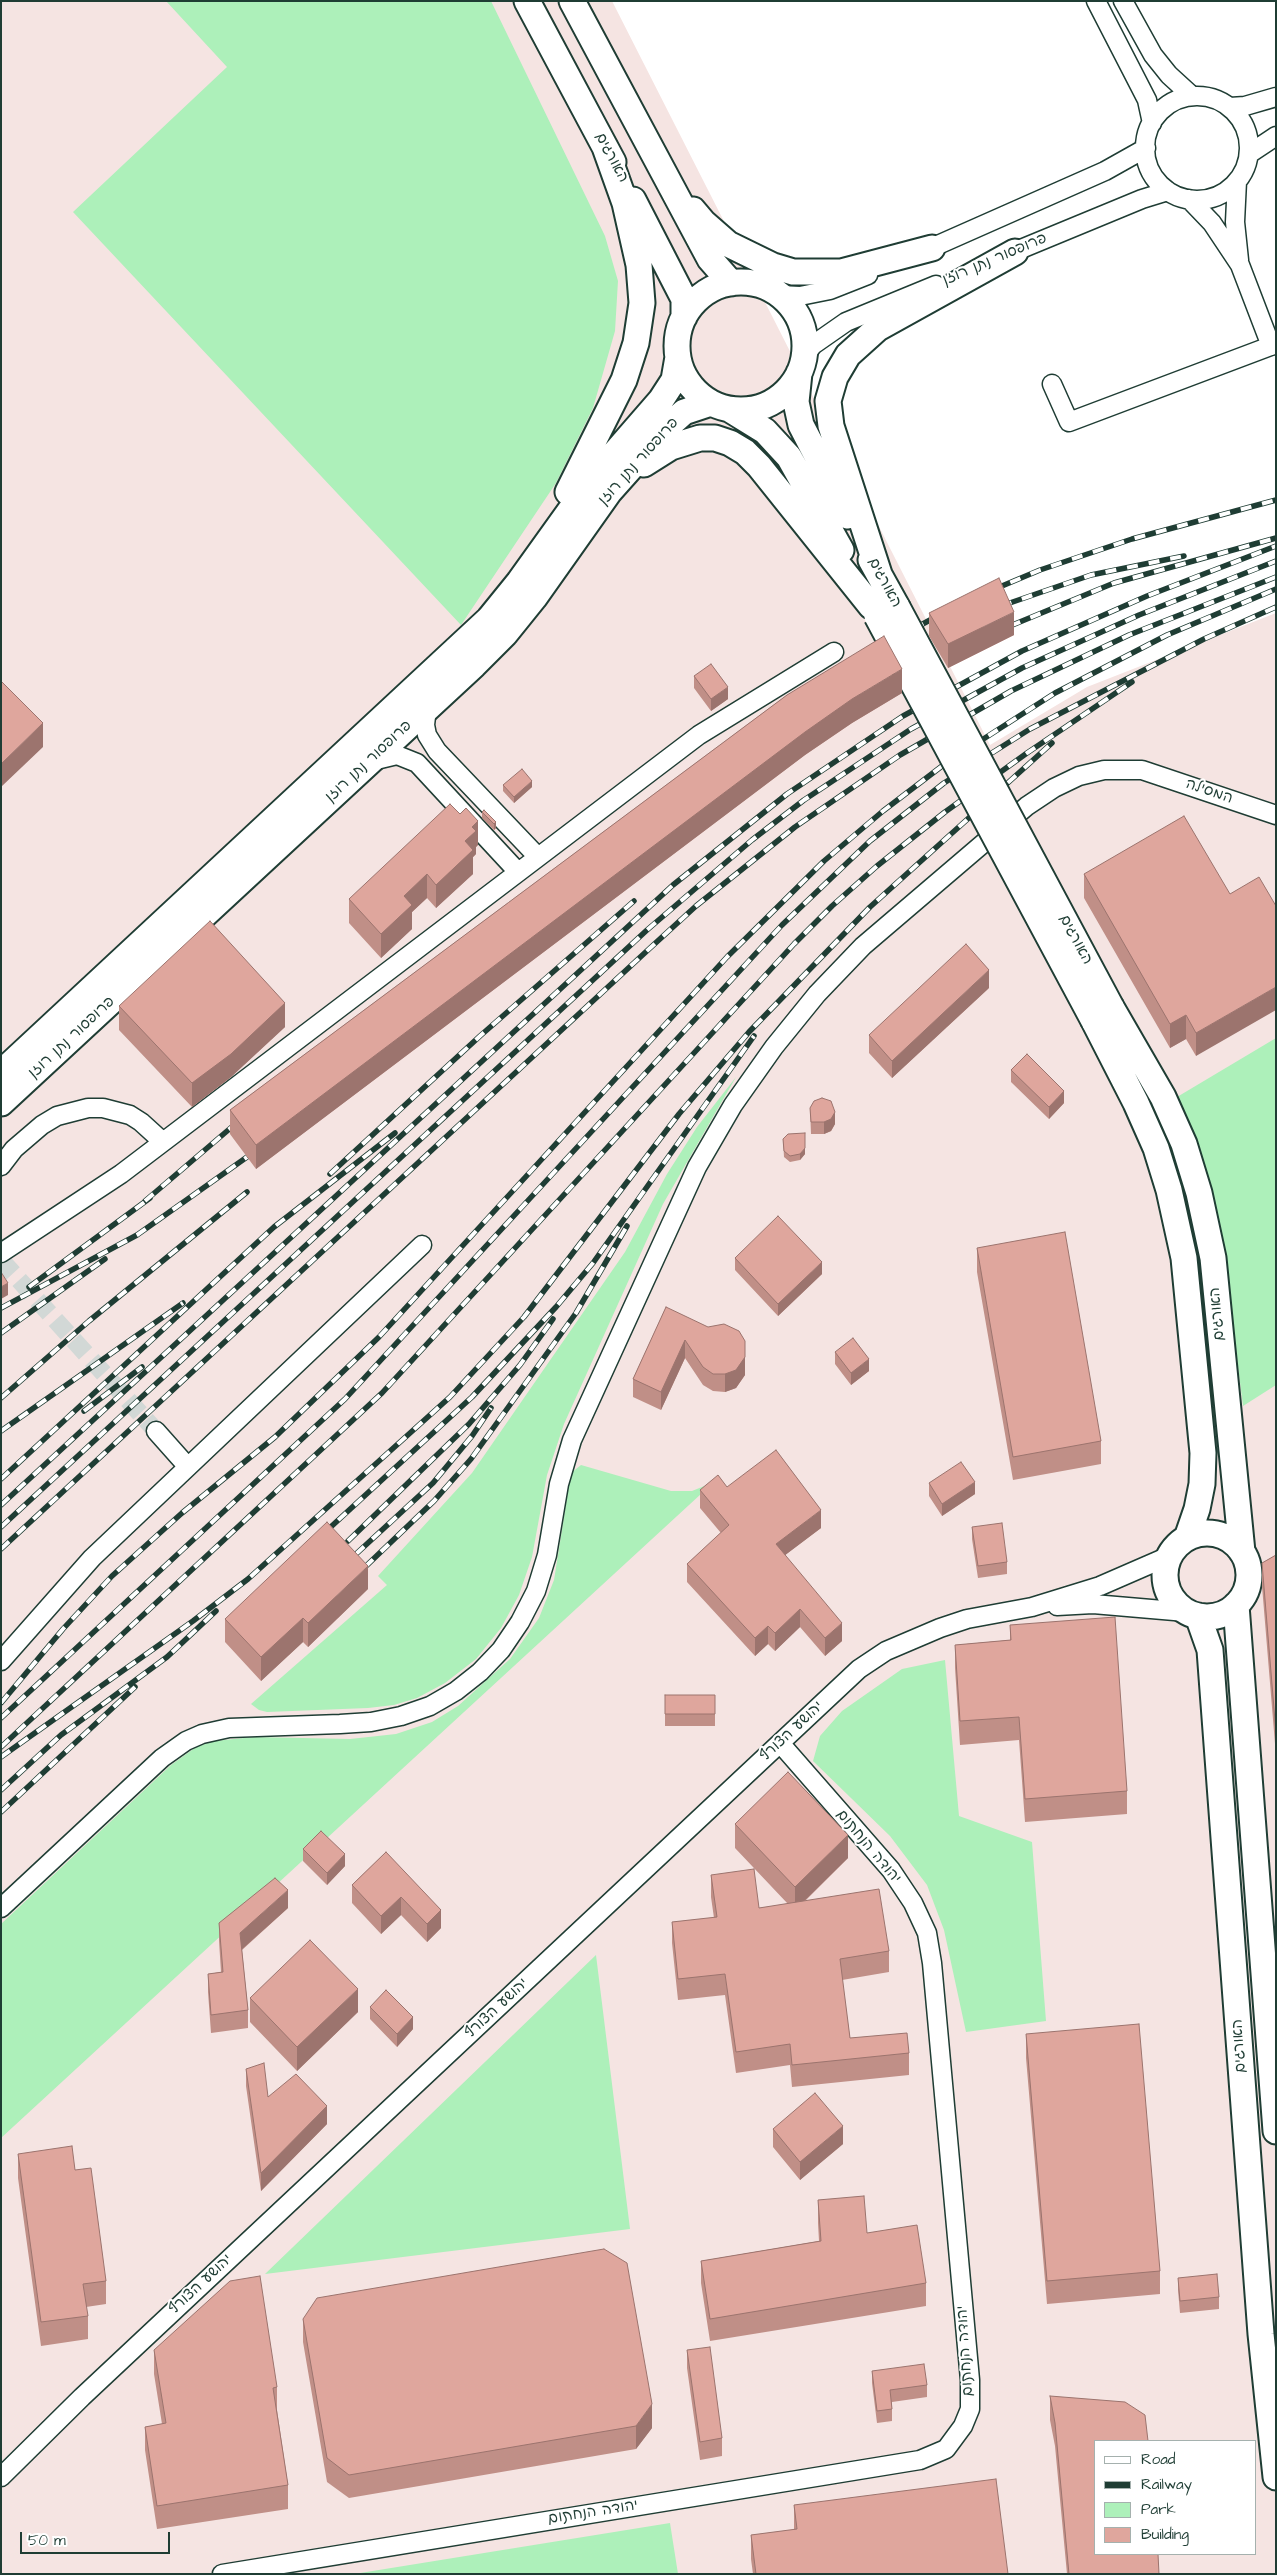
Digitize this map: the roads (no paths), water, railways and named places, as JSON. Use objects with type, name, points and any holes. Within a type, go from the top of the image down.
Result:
[{"type":"street","name":"האורגים","points":[[527,1],[675,278],[684,299],[684,317]]},
{"type":"street","points":[[572,1],[710,260],[731,283]]},
{"type":"street","points":[[1096,1],[1147,100],[1152,123],[1146,148],[1152,172],[1168,191],[1189,199],[1205,200],[1220,195],[1237,181],[1245,168],[1249,154],[1245,128],[1239,116],[1230,107],[1212,98],[1192,96],[1169,105],[1152,123]]},
{"type":"street","points":[[1123,1],[1153,55],[1169,75],[1192,96]]},
{"type":"street","points":[[1230,107],[1246,106],[1276,96]]},
{"type":"street","points":[[1249,154],[1276,136]]},
{"type":"street","points":[[519,582],[608,416],[624,380],[636,342],[642,303],[639,265],[626,204],[605,147]]},
{"type":"street","points":[[779,294],[800,296],[830,290],[932,248],[1105,171],[1146,148]]},
{"type":"street","points":[[660,168],[704,223],[728,244],[773,266],[793,272],[841,272],[932,248]]},
{"type":"street","points":[[1237,181],[1235,222],[1240,265]]},
{"type":"street","name":"פרופסור נתן רוזן","points":[[803,361],[813,345],[846,322],[1134,202],[1168,191]]},
{"type":"street","points":[[1052,384],[1069,422],[1273,345],[1240,265],[1212,223],[1189,199]]},
{"type":"street","points":[[879,574],[831,426],[828,401],[835,377],[853,350],[878,328],[1015,252]]},
{"type":"street","points":[[731,283],[761,285],[779,294],[793,309],[802,326],[803,361],[792,384],[778,398],[761,407],[721,406],[689,384],[678,357],[678,336],[684,317],[704,294],[731,283]]},
{"type":"street","name":"פרופסור נתן רוזן","points":[[1,1073],[489,619],[519,582],[595,476],[661,400],[674,380],[678,357]]},
{"type":"street","name":"האורגים","points":[[803,361],[796,395],[801,425],[879,574],[881,610]]},
{"type":"street","name":"האורגים","points":[[721,406],[765,432],[789,457],[881,610],[1102,1014],[1163,1097],[1184,1144],[1199,1194],[1213,1258],[1242,1552]]},
{"type":"street","name":"פרופסור נתן רוזן","points":[[1,1103],[505,634],[534,598],[609,492],[666,428],[684,412],[721,406]]},
{"type":"street","points":[[609,492],[657,455],[685,441],[715,438],[730,443],[745,452],[759,466],[881,610]]},
{"type":"street","points":[[1,1253],[121,1174],[699,735],[834,652]]},
{"type":"street","points":[[427,708],[426,730],[437,750],[538,857]]},
{"type":"street","points":[[369,762],[397,755],[417,763],[518,872]]},
{"type":"street","name":"המסילה","points":[[1,1908],[162,1758],[194,1737],[238,1727],[371,1722],[401,1716],[436,1702],[456,1691],[480,1672],[501,1650],[520,1622],[536,1591],[547,1555],[559,1484],[572,1440],[681,1200],[734,1105],[774,1047],[817,994],[863,946],[1027,806],[1054,788],[1079,776],[1104,770],[1142,770],[1276,815]]},
{"type":"street","name":"האורגים","points":[[1102,1014],[1136,1103],[1156,1148],[1169,1190],[1184,1258],[1203,1453],[1202,1484],[1197,1509],[1187,1538]]},
{"type":"street","points":[[1,1166],[14,1149],[42,1125],[57,1116],[88,1108],[103,1108],[130,1115],[141,1122],[163,1142]]},
{"type":"street","points":[[1,1661],[92,1558],[422,1245]]},
{"type":"street","points":[[156,1430],[188,1467]]},
{"type":"street","points":[[1211,1533],[1223,1536],[1242,1552],[1248,1566],[1248,1580],[1244,1594],[1236,1605],[1218,1615],[1192,1614],[1175,1603],[1168,1592],[1165,1580],[1169,1556],[1187,1538],[1211,1533]]},
{"type":"street","name":"יהושע הצורף","points":[[1,2477],[82,2397],[859,1669],[886,1651],[967,1619],[1032,1607],[1100,1586],[1169,1556]]},
{"type":"street","name":"יהושע הצורף","points":[[1032,1607],[1093,1604],[1192,1614]]},
{"type":"street","name":"האורגים","points":[[1236,1605],[1276,2131]]},
{"type":"street","name":"האורגים","points":[[1192,1614],[1210,1650],[1261,2334],[1276,2477]]},
{"type":"street","name":"יהודה הנחתום","points":[[222,2574],[920,2460],[946,2449],[963,2426],[970,2409],[970,2380],[932,1962],[927,1934],[913,1903],[892,1870],[780,1744]]},
{"type":"tunnel","points":[[1,1260],[156,1431]]},
{"type":"railway","points":[[990,591],[1040,570],[1132,539],[1276,500]]},
{"type":"railway","points":[[1010,626],[1114,583],[1276,538]]},
{"type":"railway","points":[[1,1505],[673,885],[787,794],[903,716],[1022,651],[1147,596],[1276,546]]},
{"type":"railway","points":[[1001,606],[1091,575],[1184,556]]},
{"type":"railway","points":[[1,1527],[647,930],[752,840],[804,800],[911,729],[1022,668],[1139,615],[1276,561]]},
{"type":"railway","points":[[1,1549],[696,906],[795,827],[900,755],[1011,691],[1129,635],[1276,577]]},
{"type":"railway","points":[[1,1703],[63,1629],[112,1576],[182,1513],[275,1437],[379,1337],[727,957],[824,861],[883,811],[946,763],[1055,693],[1167,635],[1276,589]]},
{"type":"railway","points":[[1,1718],[345,1399],[782,925],[870,841],[944,783],[1030,729],[1204,639],[1276,607]]},
{"type":"railway","points":[[875,650],[941,614]]},
{"type":"railway","points":[[1,1747],[382,1393],[794,944],[832,906],[877,866],[945,812],[1027,753],[1132,682]]},
{"type":"railway","points":[[1,1757],[193,1621],[248,1579],[450,1397],[524,1317],[679,1114],[749,1032],[870,907],[1052,743]]},
{"type":"railway","points":[[330,1174],[480,1036],[634,901]]},
{"type":"railway","points":[[322,1535],[472,1397],[556,1307],[593,1263],[754,1036]]},
{"type":"railway","points":[[145,1201],[240,1120]]},
{"type":"railway","points":[[1,1479],[274,1227],[395,1133]]},
{"type":"railway","points":[[1,1308],[137,1235],[247,1157]]},
{"type":"railway","points":[[1,1398],[89,1321],[247,1192]]},
{"type":"railway","points":[[29,1287],[150,1198]]},
{"type":"railway","points":[[365,1567],[434,1501],[471,1459],[576,1313],[627,1226]]},
{"type":"railway","points":[[1,1333],[105,1259]]},
{"type":"railway","points":[[1,1431],[183,1303]]},
{"type":"railway","points":[[348,1541],[469,1424],[520,1365],[553,1319]]},
{"type":"railway","points":[[84,1411],[142,1367]]},
{"type":"railway","points":[[356,1554],[433,1483],[472,1436],[491,1408]]},
{"type":"railway","points":[[1,1790],[61,1735],[167,1657],[216,1611]]},
{"type":"railway","points":[[1,1812],[135,1687]]}]
